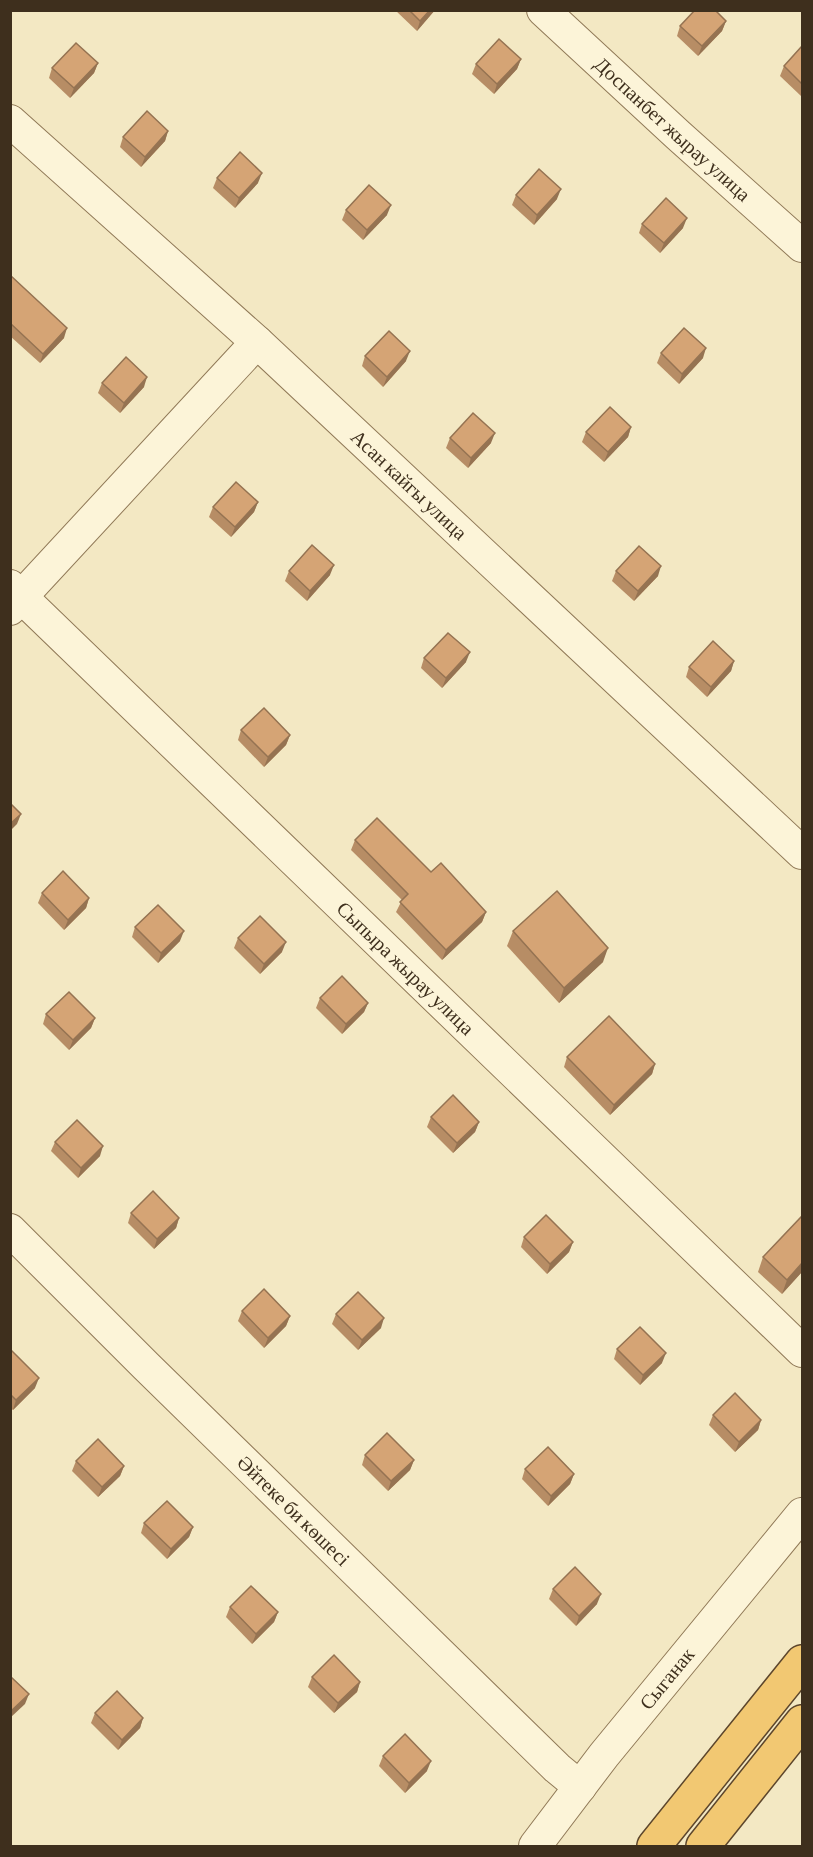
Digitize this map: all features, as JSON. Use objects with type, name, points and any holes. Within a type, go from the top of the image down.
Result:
[{"type":"highway","points":[[654,1846],[802,1662]]},
{"type":"highway","points":[[703,1846],[802,1722]]},
{"type":"street","name":"Доспанбет жырау улица","points":[[543,10],[802,246]]},
{"type":"street","name":"Асан кайгы улица","points":[[10,121],[257,342],[802,853]]},
{"type":"street","points":[[14,597],[257,342]]},
{"type":"street","name":"Сыпыра жырау улица","points":[[14,597],[384,945],[802,1352]]},
{"type":"street","name":"Әйтеке би көшесі","points":[[10,1230],[548,1760],[580,1787]]},
{"type":"street","name":"Сыганак","points":[[535,1846],[604,1755],[802,1514]]},
{"type":"building","points":[[409,10],[430,10],[420,21]]},
{"type":"building","points":[[695,10],[715,10],[726,21],[702,46],[680,26]]},
{"type":"building","points":[[499,39],[521,59],[497,84],[476,64]]},
{"type":"building","points":[[76,43],[98,63],[74,88],[52,68]]},
{"type":"building","points":[[802,46],[802,84],[784,66]]},
{"type":"building","points":[[147,111],[168,131],[145,157],[123,137]]},
{"type":"building","points":[[240,152],[262,173],[239,198],[217,178]]},
{"type":"building","points":[[539,169],[561,189],[537,215],[516,195]]},
{"type":"building","points":[[369,185],[391,205],[367,230],[346,210]]},
{"type":"building","points":[[666,198],[687,218],[664,243],[642,224]]},
{"type":"building","points":[[10,275],[67,328],[43,354],[10,323]]},
{"type":"building","points":[[684,328],[706,348],[682,374],[661,353]]},
{"type":"building","points":[[389,331],[410,351],[387,377],[365,356]]},
{"type":"building","points":[[126,357],[147,377],[124,403],[102,383]]},
{"type":"building","points":[[610,407],[631,427],[608,452],[586,432]]},
{"type":"building","points":[[473,413],[495,433],[471,458],[450,438]]},
{"type":"building","points":[[236,482],[258,502],[235,527],[213,507]]},
{"type":"building","points":[[312,545],[334,565],[310,591],[289,571]]},
{"type":"building","points":[[639,546],[661,566],[638,591],[616,571]]},
{"type":"building","points":[[448,633],[470,652],[446,678],[424,658]]},
{"type":"building","points":[[713,641],[734,661],[711,687],[689,667]]},
{"type":"building","points":[[264,708],[290,735],[268,757],[241,730]]},
{"type":"building","points":[[10,803],[21,814],[10,824]]},
{"type":"building","points":[[377,818],[431,872],[441,863],[486,912],[446,950],[400,902],[408,894],[355,840]]},
{"type":"building","points":[[63,871],[89,898],[68,920],[42,893]]},
{"type":"building","points":[[557,891],[608,948],[564,988],[513,931]]},
{"type":"building","points":[[158,905],[184,931],[161,953],[135,927]]},
{"type":"building","points":[[260,916],[286,942],[264,964],[238,938]]},
{"type":"building","points":[[342,976],[368,1003],[346,1024],[320,998]]},
{"type":"building","points":[[69,992],[95,1018],[73,1040],[46,1014]]},
{"type":"building","points":[[609,1016],[655,1064],[614,1105],[567,1057]]},
{"type":"building","points":[[453,1095],[479,1122],[457,1143],[431,1117]]},
{"type":"building","points":[[77,1120],[103,1146],[81,1168],[55,1142]]},
{"type":"building","points":[[153,1191],[179,1218],[157,1239],[131,1213]]},
{"type":"building","points":[[546,1215],[573,1242],[550,1264],[524,1237]]},
{"type":"building","points":[[802,1216],[802,1263],[787,1280],[763,1257]]},
{"type":"building","points":[[264,1289],[290,1316],[268,1338],[242,1311]]},
{"type":"building","points":[[358,1292],[384,1318],[362,1340],[336,1314]]},
{"type":"building","points":[[640,1327],[666,1353],[643,1375],[617,1349]]},
{"type":"building","points":[[12,1351],[39,1378],[16,1400],[10,1394],[10,1353]]},
{"type":"building","points":[[735,1393],[761,1420],[739,1442],[713,1415]]},
{"type":"building","points":[[387,1433],[414,1460],[391,1481],[365,1455]]},
{"type":"building","points":[[98,1439],[124,1466],[102,1487],[76,1461]]},
{"type":"building","points":[[548,1447],[574,1474],[551,1496],[525,1469]]},
{"type":"building","points":[[167,1501],[193,1527],[171,1549],[144,1523]]},
{"type":"building","points":[[575,1567],[601,1594],[579,1616],[553,1589]]},
{"type":"building","points":[[251,1586],[278,1612],[256,1634],[230,1607]]},
{"type":"building","points":[[334,1655],[360,1682],[338,1703],[312,1677]]},
{"type":"building","points":[[10,1676],[29,1694],[10,1712]]},
{"type":"building","points":[[117,1691],[143,1718],[122,1740],[95,1713]]},
{"type":"building","points":[[405,1734],[431,1761],[409,1783],[383,1756]]}]
